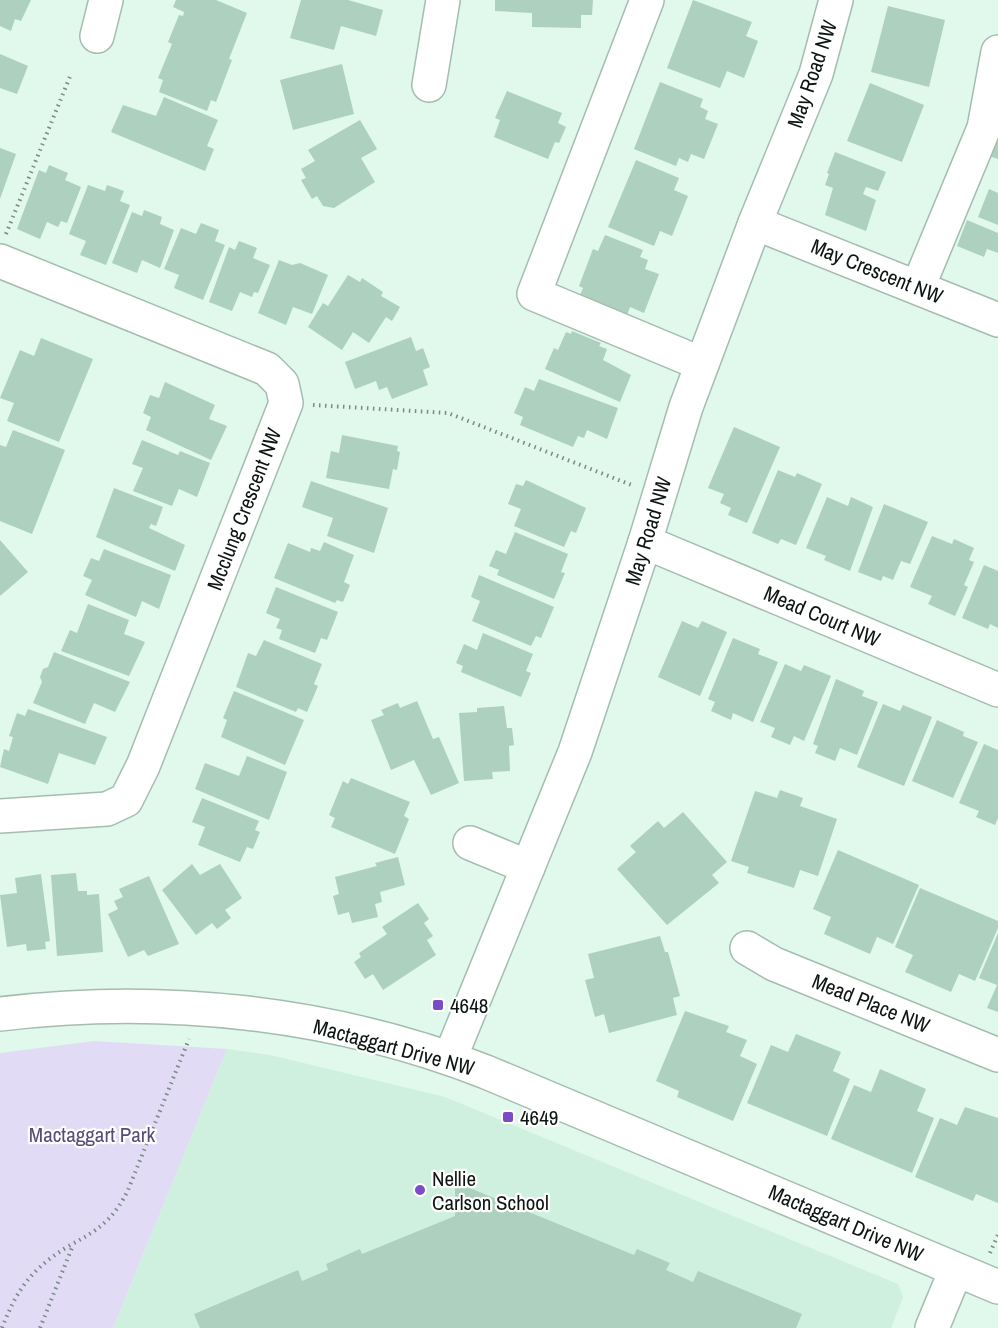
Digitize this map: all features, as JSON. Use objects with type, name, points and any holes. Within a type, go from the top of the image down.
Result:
[{"type":"street","points":[[97,36],[106,0]]},
{"type":"street","points":[[429,85],[443,0]]},
{"type":"street","points":[[647,0],[534,294],[702,364]]},
{"type":"street","name":"May Road NW","points":[[450,1058],[575,752],[702,364],[755,223],[816,74],[836,0]]},
{"type":"street","points":[[918,287],[984,128],[998,52]]},
{"type":"street","name":"May Crescent NW","points":[[755,223],[998,320]]},
{"type":"street","name":"Mcclung Crescent NW","points":[[0,816],[107,809],[126,801],[143,766],[286,403],[282,384],[267,369],[2,257]]},
{"type":"street","name":"Mead Court NW","points":[[645,542],[998,690]]},
{"type":"street","points":[[470,843],[528,867]]},
{"type":"street","name":"Mead Place NW","points":[[747,948],[774,964],[998,1055]]},
{"type":"street","name":"Mactaggart Drive NW","points":[[0,1014],[122,1006],[212,1010],[321,1025],[450,1058],[998,1287]]},
{"type":"street","points":[[932,1328],[956,1270]]},
{"type":"path","points":[[2,257],[71,74]]},
{"type":"path","points":[[286,403],[448,413],[659,496]]},
{"type":"path","points":[[2,1328],[13,1301],[28,1278],[39,1267],[101,1228],[123,1201],[189,1039]]},
{"type":"path","points":[[40,1328],[74,1245]]},
{"type":"shaded area","name":"Nellie Carlson School","points":[[227,1049],[270,1055],[445,1097],[898,1284],[903,1297],[891,1328],[113,1328]]},
{"type":"green space","name":"Mactaggart Park","points":[[94,1041],[227,1049],[113,1328],[0,1328],[0,1053]]},
{"type":"building","points":[[0,0],[31,0],[21,21],[15,19],[11,31],[0,26]]},
{"type":"building","points":[[176,0],[216,0],[247,13],[229,59],[232,60],[216,102],[211,100],[207,111],[159,92],[163,80],[158,78],[172,44],[168,42],[179,15],[183,16],[184,12],[173,7]]},
{"type":"building","points":[[301,0],[348,0],[383,10],[376,36],[341,26],[334,50],[290,38]]},
{"type":"building","points":[[495,0],[593,0],[592,15],[581,15],[581,28],[532,27],[532,13],[495,11]]},
{"type":"building","points":[[693,0],[752,22],[746,36],[758,41],[744,78],[727,71],[720,88],[667,68]]},
{"type":"building","points":[[888,6],[945,20],[929,87],[871,72]]},
{"type":"building","points":[[0,54],[28,66],[17,94],[0,88]]},
{"type":"building","points":[[342,64],[354,114],[293,130],[280,80]]},
{"type":"building","points":[[660,82],[703,99],[700,107],[708,111],[705,119],[718,124],[704,159],[691,154],[688,162],[679,158],[676,166],[634,149]]},
{"type":"building","points":[[870,83],[924,105],[902,162],[847,141]]},
{"type":"building","points":[[507,91],[562,113],[558,123],[566,127],[559,143],[555,142],[548,159],[494,137],[500,120],[495,118]]},
{"type":"building","points":[[164,97],[218,120],[207,146],[214,149],[205,171],[111,132],[123,105],[156,116]]},
{"type":"building","points":[[360,120],[377,149],[361,158],[375,182],[334,208],[323,206],[317,196],[312,199],[301,180],[306,178],[301,169],[315,161],[308,150]]},
{"type":"building","points":[[998,131],[998,159],[989,156]]},
{"type":"building","points":[[0,148],[16,154],[0,199]]},
{"type":"building","points":[[835,152],[886,172],[878,191],[866,187],[863,194],[876,200],[866,231],[825,215],[833,188],[825,185]]},
{"type":"building","points":[[636,160],[679,178],[674,190],[688,196],[672,236],[660,231],[654,246],[608,227]]},
{"type":"building","points":[[49,165],[68,173],[65,180],[81,187],[67,223],[61,221],[58,227],[47,222],[40,239],[17,229],[39,170],[46,173]]},
{"type":"building","points":[[88,185],[105,191],[107,185],[124,191],[120,201],[130,205],[106,265],[80,255],[86,241],[69,234]]},
{"type":"building","points":[[989,189],[998,193],[998,225],[978,217]]},
{"type":"building","points":[[144,210],[162,217],[160,224],[174,230],[160,268],[142,260],[137,273],[112,263],[132,212],[142,216]]},
{"type":"building","points":[[967,220],[998,233],[998,253],[987,249],[984,257],[957,246]]},
{"type":"building","points":[[201,223],[219,230],[215,241],[225,245],[203,300],[174,288],[179,275],[164,269],[181,228],[196,234]]},
{"type":"building","points":[[605,235],[643,250],[640,257],[648,260],[645,269],[659,274],[644,313],[630,307],[624,324],[576,305],[583,288],[579,286],[593,249],[598,251]]},
{"type":"building","points":[[239,241],[257,248],[253,258],[270,265],[258,293],[254,292],[252,297],[240,292],[232,311],[209,302],[229,247],[235,250]]},
{"type":"building","points":[[279,260],[292,265],[300,263],[328,275],[312,314],[293,307],[286,325],[258,313]]},
{"type":"building","points":[[348,275],[360,282],[362,278],[383,292],[381,296],[400,307],[392,321],[386,317],[369,343],[353,332],[342,350],[308,327],[323,303],[328,306]]},
{"type":"building","points":[[572,331],[601,343],[599,346],[607,349],[603,360],[631,375],[620,402],[545,369],[554,348],[558,350],[566,332],[571,334]]},
{"type":"building","points":[[411,337],[416,351],[423,348],[430,367],[423,370],[428,385],[392,399],[387,387],[379,390],[376,381],[355,389],[345,362]]},
{"type":"building","points":[[41,338],[93,359],[59,442],[7,421],[14,403],[0,398],[20,350],[34,356]]},
{"type":"building","points":[[539,379],[618,408],[607,439],[587,430],[584,438],[578,436],[573,447],[520,425],[523,417],[514,413],[525,387],[534,391]]},
{"type":"building","points":[[165,382],[215,405],[209,419],[227,426],[211,460],[146,430],[151,417],[143,413],[150,395],[159,398]]},
{"type":"building","points":[[734,427],[780,447],[747,523],[728,515],[731,508],[720,503],[724,494],[708,488]]},
{"type":"building","points":[[13,430],[65,450],[32,534],[0,521],[0,445],[6,447]]},
{"type":"building","points":[[342,435],[398,446],[397,451],[400,452],[397,470],[393,469],[389,489],[326,478],[331,451],[339,453]]},
{"type":"building","points":[[142,440],[178,455],[180,451],[210,463],[197,497],[179,489],[172,506],[133,491],[143,468],[132,464]]},
{"type":"building","points":[[778,470],[795,477],[797,473],[822,484],[796,545],[781,539],[778,544],[752,533]]},
{"type":"building","points":[[526,480],[586,508],[576,533],[571,531],[564,547],[514,526],[521,509],[508,504],[516,484],[523,486]]},
{"type":"building","points":[[311,481],[388,508],[374,553],[327,536],[333,518],[302,507]]},
{"type":"building","points":[[114,488],[163,507],[156,526],[151,524],[149,528],[185,545],[175,571],[96,537]]},
{"type":"building","points":[[827,497],[848,506],[851,497],[873,507],[850,571],[824,560],[826,556],[806,548]]},
{"type":"building","points":[[884,504],[928,522],[910,564],[901,561],[893,580],[883,576],[881,581],[858,572]]},
{"type":"building","points":[[515,532],[568,554],[561,572],[565,573],[554,599],[497,575],[499,570],[489,566],[496,550],[506,554]]},
{"type":"building","points":[[932,536],[952,544],[954,539],[974,548],[969,560],[974,562],[964,585],[968,587],[955,616],[928,604],[932,596],[910,587]]},
{"type":"building","points":[[0,540],[28,572],[0,596]]},
{"type":"building","points":[[324,542],[354,555],[344,582],[350,585],[343,602],[337,600],[335,603],[274,578],[288,543],[310,552],[311,548],[320,551]]},
{"type":"building","points":[[104,549],[171,575],[159,609],[142,601],[136,617],[85,595],[92,580],[83,576],[91,558],[99,561]]},
{"type":"building","points":[[984,565],[998,571],[998,628],[990,624],[988,629],[962,618]]},
{"type":"building","points":[[479,575],[554,607],[541,638],[536,636],[531,646],[472,621],[480,601],[471,597]]},
{"type":"building","points":[[276,587],[338,612],[327,640],[321,638],[315,653],[279,639],[282,630],[276,628],[280,619],[266,613]]},
{"type":"building","points":[[88,604],[129,620],[124,634],[145,642],[129,676],[61,651],[70,630],[77,633]]},
{"type":"building","points":[[682,621],[698,628],[702,621],[727,632],[700,696],[658,677]]},
{"type":"building","points":[[483,633],[533,654],[526,671],[531,673],[521,697],[461,672],[463,666],[456,663],[464,644],[477,650]]},
{"type":"building","points":[[733,638],[760,649],[758,654],[778,662],[753,722],[733,713],[731,720],[711,711],[715,702],[708,699]]},
{"type":"building","points":[[264,640],[322,664],[314,684],[318,686],[307,712],[298,708],[296,712],[236,687],[248,653],[256,656]]},
{"type":"building","points":[[54,652],[130,682],[115,712],[94,703],[85,724],[33,703],[42,682],[40,677],[43,669],[48,667]]},
{"type":"building","points":[[785,664],[801,671],[804,665],[831,676],[804,741],[794,736],[790,745],[771,737],[775,728],[760,722]]},
{"type":"building","points":[[836,679],[864,691],[862,696],[878,702],[857,755],[840,748],[835,761],[815,753],[818,746],[813,744]]},
{"type":"building","points":[[234,691],[304,720],[285,765],[221,737],[227,720],[223,718]]},
{"type":"building","points":[[417,701],[433,739],[439,737],[459,783],[431,795],[414,760],[391,770],[371,720],[384,715],[381,710],[398,703],[400,708]]},
{"type":"building","points":[[883,704],[900,711],[903,705],[932,717],[904,786],[857,767]]},
{"type":"building","points":[[504,706],[507,728],[512,728],[514,745],[509,746],[510,771],[492,772],[493,779],[464,781],[459,713],[477,712],[477,708]]},
{"type":"building","points":[[28,709],[107,737],[95,765],[59,753],[48,784],[0,767],[4,749],[9,751],[13,737],[9,736],[17,713],[25,716]]},
{"type":"building","points":[[937,720],[964,732],[963,736],[978,742],[953,798],[912,781]]},
{"type":"building","points":[[984,744],[998,750],[998,818],[995,825],[976,817],[979,811],[959,803]]},
{"type":"building","points":[[247,756],[287,772],[269,820],[195,789],[205,763],[239,776]]},
{"type":"building","points":[[351,778],[410,802],[404,816],[409,819],[395,854],[331,827],[335,818],[329,815],[343,781],[348,784]]},
{"type":"building","points":[[780,790],[803,798],[800,806],[837,819],[818,876],[800,870],[794,888],[747,873],[749,867],[731,861],[755,791],[777,798]]},
{"type":"building","points":[[202,798],[259,821],[255,830],[260,832],[253,849],[247,847],[240,862],[198,845],[205,827],[192,822]]},
{"type":"building","points":[[683,812],[727,862],[712,875],[719,883],[667,925],[617,869],[636,852],[630,846],[658,821],[664,828]]},
{"type":"building","points":[[838,850],[919,885],[893,944],[877,937],[870,954],[824,934],[831,917],[813,909]]},
{"type":"building","points":[[398,857],[405,885],[380,892],[382,902],[375,904],[378,917],[352,923],[349,912],[338,915],[333,896],[339,894],[335,877],[377,866],[375,863]]},
{"type":"building","points":[[192,864],[200,875],[220,864],[242,898],[225,910],[231,918],[217,929],[212,923],[196,935],[162,890]]},
{"type":"building","points":[[76,873],[78,891],[87,891],[87,895],[99,894],[103,952],[57,956],[51,875]]},
{"type":"building","points":[[41,874],[50,941],[45,942],[46,949],[27,951],[26,944],[7,947],[0,895],[17,893],[15,878]]},
{"type":"building","points":[[149,876],[179,944],[148,956],[144,950],[128,957],[108,914],[118,909],[114,901],[123,897],[119,889]]},
{"type":"building","points":[[920,888],[998,921],[998,928],[975,981],[959,974],[951,992],[905,972],[913,955],[895,947]]},
{"type":"building","points":[[418,903],[429,919],[424,923],[433,936],[427,940],[436,955],[383,990],[373,974],[365,979],[354,962],[361,957],[359,953],[387,934],[382,927]]},
{"type":"building","points":[[998,933],[998,1012],[987,1008],[997,985],[979,978]]},
{"type":"building","points":[[660,936],[665,952],[668,952],[680,996],[673,998],[677,1015],[609,1033],[604,1014],[595,1017],[585,980],[594,978],[588,954]]},
{"type":"building","points":[[685,1011],[729,1026],[726,1032],[747,1040],[740,1056],[757,1064],[733,1121],[677,1097],[679,1091],[656,1081]]},
{"type":"building","points":[[796,1034],[841,1052],[833,1071],[850,1079],[827,1136],[747,1103],[771,1045],[788,1052]]},
{"type":"building","points":[[880,1069],[926,1089],[917,1111],[934,1118],[912,1173],[831,1139],[854,1085],[871,1092]]},
{"type":"building","points":[[965,1107],[998,1118],[998,1203],[976,1194],[973,1201],[915,1177],[940,1118],[957,1125]]},
{"type":"building","points":[[455,1182],[634,1255],[637,1249],[670,1263],[666,1270],[693,1282],[698,1271],[802,1314],[796,1328],[200,1328],[194,1314],[298,1270],[302,1281],[328,1270],[326,1264],[360,1249],[362,1254],[455,1216]]},
{"type":"place","name":"4648","points":[[438,1005]]},
{"type":"place","name":"4649","points":[[508,1117]]},
{"type":"place","name":"Nellie Carlson School","points":[[420,1190]]}]
